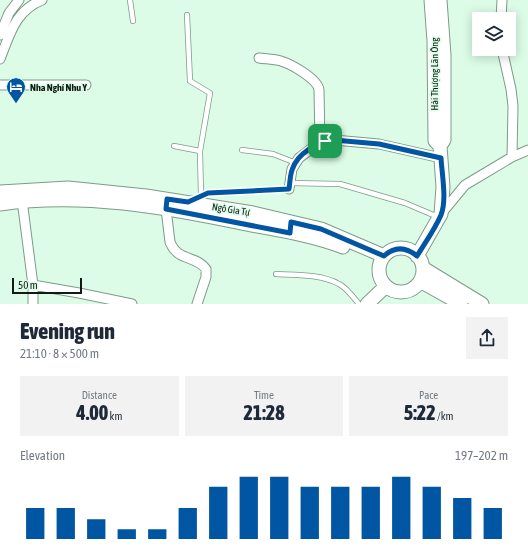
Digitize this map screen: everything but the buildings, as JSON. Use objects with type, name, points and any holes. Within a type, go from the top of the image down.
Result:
[{"type":"main road","name":"Hải Thượng Lãn Ông","points":[[431,0],[434,41],[435,140],[441,152]]},
{"type":"main road","name":"Hải Thượng Lãn Ông","points":[[417,256],[440,216],[443,204],[441,152],[444,140],[444,55],[440,0]]},
{"type":"main road","name":"Ngô Gia Tự","points":[[0,192],[22,196],[56,199],[83,199],[112,202],[166,204],[291,228],[321,229],[382,259]]},
{"type":"main road","name":"Ngô Gia Tự","points":[[0,204],[22,196]]},
{"type":"main road","points":[[397,248],[404,249],[412,251],[417,256],[423,268],[420,281],[414,288],[408,291],[400,292],[392,290],[386,286],[382,281],[379,269],[382,259],[390,251],[397,248]]},
{"type":"main road","points":[[423,268],[462,301]]},
{"type":"main road","points":[[420,281],[462,301],[482,304]]},
{"type":"main road","points":[[367,304],[386,286]]},
{"type":"street","points":[[0,35],[9,13],[19,0]]},
{"type":"street","points":[[0,57],[11,29],[17,19],[31,5],[42,0]]},
{"type":"street","points":[[501,12],[502,0]]},
{"type":"street","points":[[504,56],[513,106],[512,157]]},
{"type":"street","points":[[259,58],[280,60],[292,65],[316,82],[319,86],[320,143]]},
{"type":"street","points":[[0,85],[86,85]]},
{"type":"street","points":[[289,186],[292,169],[299,158],[320,143],[334,140],[441,152]]},
{"type":"street","points":[[440,216],[466,186],[512,157],[528,150]]},
{"type":"street","points":[[22,196],[33,285],[33,304]]},
{"type":"street","points":[[166,204],[170,242],[172,247],[182,256],[198,262],[206,269],[206,277],[197,304]]},
{"type":"street","points":[[33,285],[79,293],[113,302],[132,304]]},
{"type":"lane","points":[[130,0],[133,20]]},
{"type":"lane","points":[[187,15],[190,81],[210,93],[200,151],[201,196]]},
{"type":"lane","points":[[174,146],[200,151]]},
{"type":"lane","points":[[242,150],[273,154],[296,163]]},
{"type":"lane","points":[[187,208],[201,196],[208,193],[289,186],[340,184],[405,203],[440,216]]},
{"type":"lane","points":[[276,274],[303,275],[338,284],[349,292],[359,304]]},
{"type":"place","name":"Nha Nghí Nhu Y","points":[[16,104]]},
{"type":"route","points":[[334,140],[379,144],[441,158],[443,204],[441,214],[417,256],[412,251],[397,248],[384,256],[321,229],[291,222],[290,233],[166,209],[167,199],[188,202],[208,193],[289,189],[292,169],[299,158],[315,146],[325,141],[334,140]]}]
